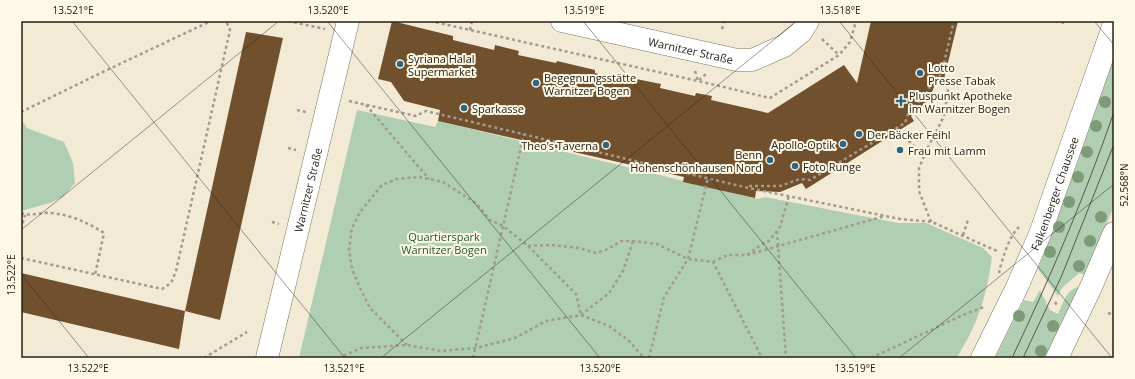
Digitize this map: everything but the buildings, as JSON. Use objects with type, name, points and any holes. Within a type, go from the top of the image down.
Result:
[{"type":"street","name":"Warnitzer Straße","points":[[562,21],[737,60],[752,60],[765,55],[784,46],[801,32],[813,28]]},
{"type":"street","name":"Falkenberger Chaussee","points":[[982,358],[1017,287],[1040,234],[1114,24]]},
{"type":"street","name":"Warnitzer Straße","points":[[267,358],[346,28]]},
{"type":"street","points":[[1057,358],[1113,239]]},
{"type":"path","points":[[21,112],[211,21]]},
{"type":"path","points":[[21,258],[162,289],[171,283],[176,271],[230,30],[226,21]]},
{"type":"path","points":[[288,21],[346,28]]},
{"type":"path","points":[[430,21],[698,82],[709,72],[716,55]]},
{"type":"path","points":[[470,30],[472,21]]},
{"type":"path","points":[[722,29],[724,21]]},
{"type":"path","points":[[744,186],[780,186],[800,179],[810,180],[905,123],[909,111],[926,95],[931,84],[942,71],[954,21]]},
{"type":"path","points":[[1056,21],[1064,23]]},
{"type":"path","points":[[813,28],[839,55]]},
{"type":"path","points":[[932,222],[919,191],[919,168],[944,116],[948,92],[947,85],[939,75]]},
{"type":"path","points":[[330,97],[416,116],[426,111],[789,196],[886,216],[932,222],[999,252]]},
{"type":"path","points":[[366,105],[429,179]]},
{"type":"path","points":[[896,128],[924,156]]},
{"type":"path","points":[[474,358],[524,134]]},
{"type":"path","points":[[407,344],[370,308],[352,269],[349,249],[352,228],[360,212],[382,185],[396,179],[419,177],[443,182],[477,204],[490,220],[503,226],[528,246],[576,294],[581,315]]},
{"type":"path","points":[[649,358],[664,297],[688,259],[708,178]]},
{"type":"path","points":[[747,255],[769,240],[780,227],[789,196]]},
{"type":"path","points":[[21,213],[25,215],[48,213],[68,216],[90,224],[104,233],[95,275]]},
{"type":"path","points":[[21,229],[25,215]]},
{"type":"path","points":[[528,246],[551,245],[578,248],[596,253],[608,249],[621,241],[633,241],[657,244],[688,259],[713,262],[727,255],[747,255],[886,216]]},
{"type":"path","points":[[963,235],[968,220]]},
{"type":"path","points":[[777,231],[786,358]]},
{"type":"path","points":[[338,358],[360,348],[407,344],[441,351],[476,348],[515,338],[546,321],[581,315],[609,293],[623,271],[633,241]]},
{"type":"path","points":[[713,262],[762,358]]},
{"type":"path","points":[[871,358],[963,315],[985,307]]},
{"type":"path","points":[[1108,313],[1114,315]]},
{"type":"path","points":[[581,315],[609,326],[629,341],[644,358]]},
{"type":"path","points":[[204,358],[246,332]]},
{"type":"green space","points":[[1114,55],[1114,206],[1085,275],[1079,273],[1062,288],[1058,296],[1038,269],[1077,164]]},
{"type":"green space","name":"Quartierspark Warnitzer Bogen","points":[[357,110],[435,127],[438,121],[758,199],[765,197],[898,223],[926,223],[983,248],[992,257],[988,281],[980,311],[957,358],[299,358]]},
{"type":"green space","points":[[21,119],[27,128],[64,142],[73,163],[75,183],[63,197],[50,203],[21,211]]},
{"type":"green space","points":[[1078,287],[1079,288],[1046,358],[995,358],[1024,300],[1033,302],[1040,290],[1050,310],[1058,314],[1068,294]]},
{"type":"tram line","points":[[1012,358],[1040,298],[1066,236],[1091,175],[1114,112]]},
{"type":"tram line","points":[[1023,358],[1062,275],[1114,144]]},
{"type":"place","name":"Syriana Halal Supermarket","points":[[400,64]]},
{"type":"place","name":"Lotto Presse Tabak","points":[[920,73]]},
{"type":"place","name":"Begegnungsstätte Warnitzer Bogen","points":[[536,83]]},
{"type":"place","name":"Pluspunkt Apotheke im Warnitzer Bogen","points":[[901,101]]},
{"type":"place","name":"Sparkasse","points":[[464,108]]},
{"type":"place","name":"Der Bäcker Feihl","points":[[859,134]]},
{"type":"place","name":"Apollo-Optik","points":[[843,144]]},
{"type":"place","name":"Theo’s Taverna","points":[[606,145]]},
{"type":"place","name":"Frau mit Lamm","points":[[900,150]]},
{"type":"place","name":"Benn Hohenschönhausen Nord","points":[[770,160]]},
{"type":"place","name":"Foto Runge","points":[[795,166]]}]
